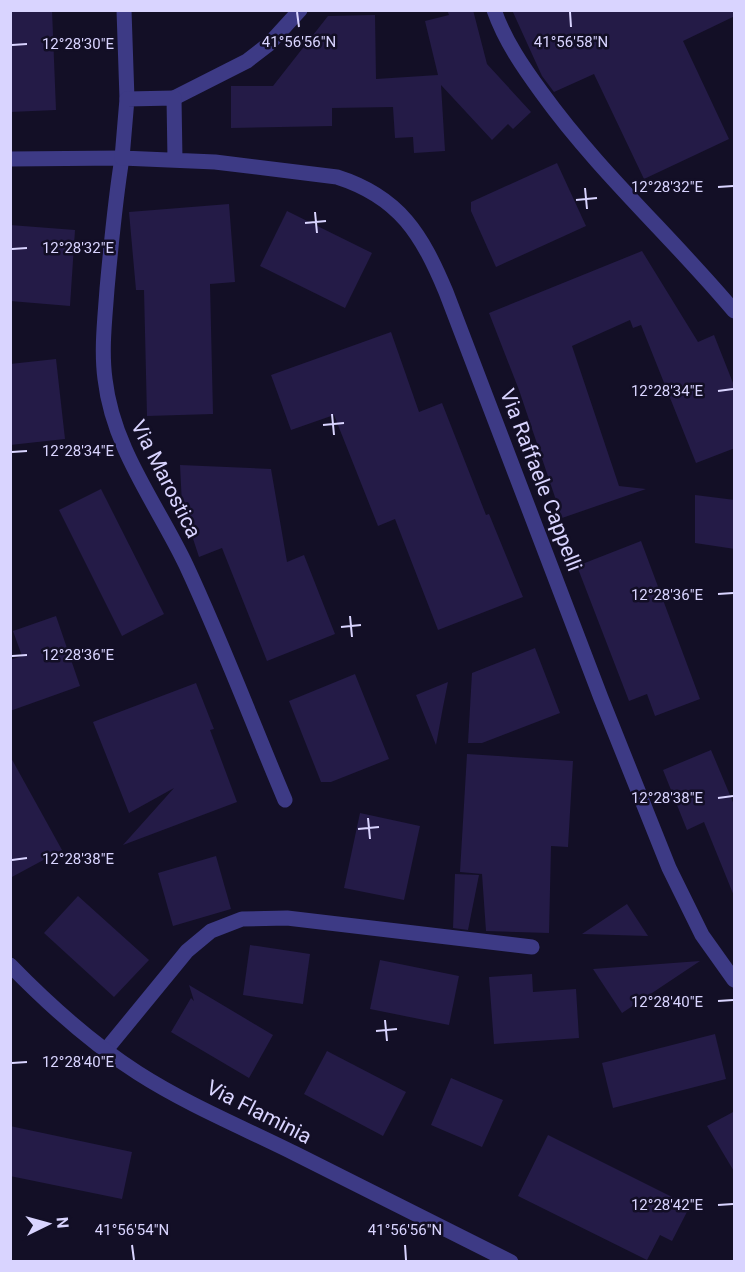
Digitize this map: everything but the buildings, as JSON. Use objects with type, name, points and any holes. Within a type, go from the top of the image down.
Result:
[{"type":"street","name":"Via Marostica","points":[[124,10],[127,99],[122,158],[115,202],[104,338],[105,378],[112,417],[130,463],[186,565],[285,800]]},
{"type":"street","points":[[127,99],[174,98],[247,61],[269,44],[300,10]]},
{"type":"street","points":[[494,10],[516,56],[556,112],[623,190],[735,312]]},
{"type":"street","points":[[174,98],[175,160]]},
{"type":"street","points":[[10,159],[122,158]]},
{"type":"street","name":"Via Raffaele Cappelli","points":[[122,158],[175,160],[328,176],[351,182],[390,203],[417,233],[431,256],[451,303],[601,698],[669,868],[702,935],[735,980]]},
{"type":"street","points":[[105,1051],[192,946],[211,931],[242,919],[287,918],[532,947]]},
{"type":"street","name":"Via Flaminia","points":[[10,965],[42,998],[105,1051],[140,1074],[511,1262]]}]
